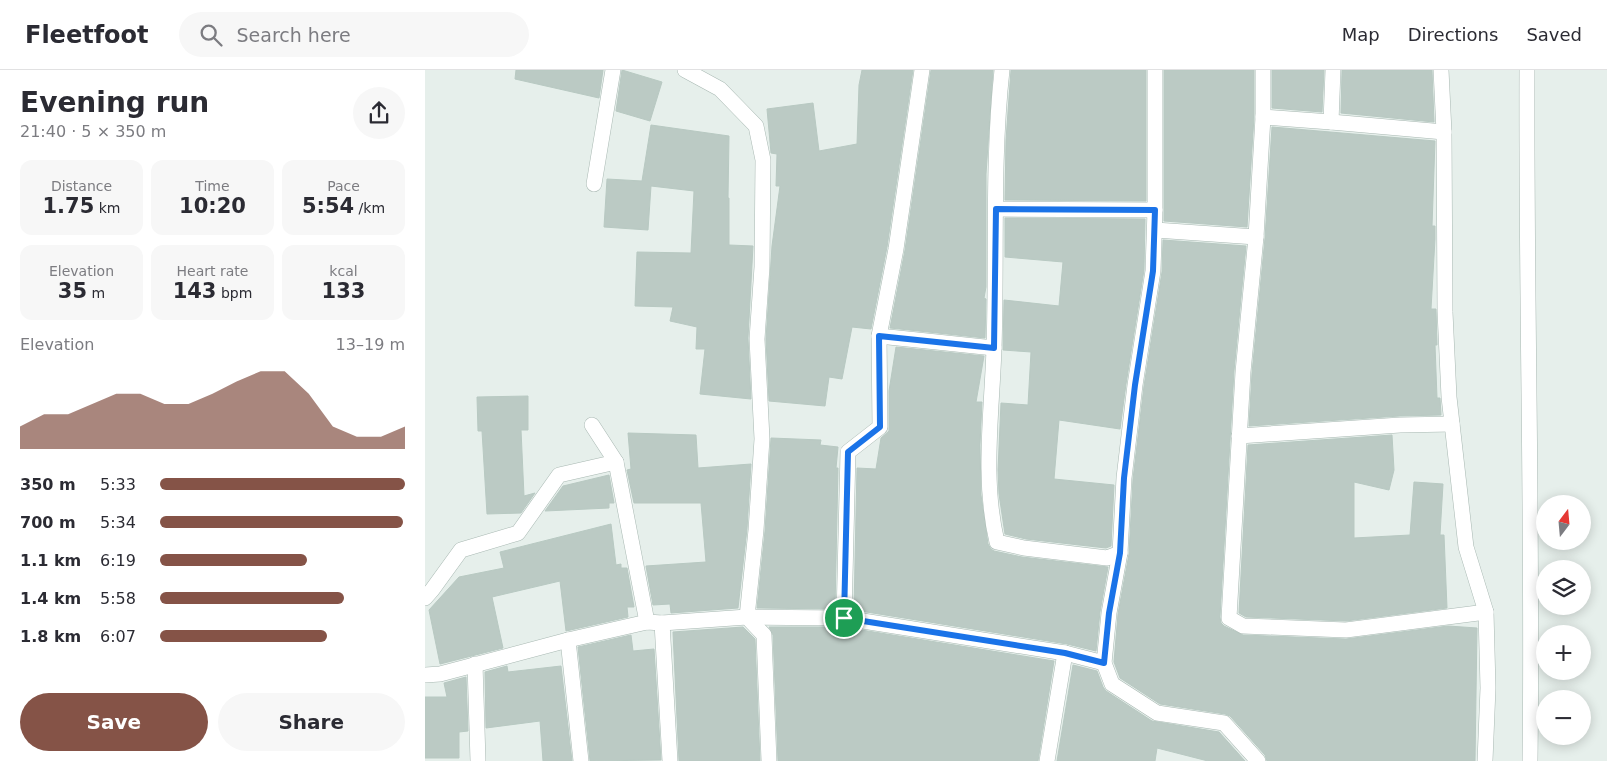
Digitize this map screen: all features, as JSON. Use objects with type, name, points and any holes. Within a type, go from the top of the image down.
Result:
[{"type":"street","points":[[594,184],[613,70]]},
{"type":"street","points":[[685,70],[720,89],[756,126],[763,160],[762,267],[757,339],[762,439],[756,530],[747,617],[764,635],[769,761]]},
{"type":"street","points":[[844,618],[848,452],[880,427],[879,336],[895,249],[922,70]]},
{"type":"street","points":[[1002,70],[999,91],[994,348],[990,419],[992,522],[997,542],[1024,548],[1107,558],[1120,553]]},
{"type":"street","points":[[1155,70],[1155,230],[1153,271],[1135,385],[1124,478],[1120,553],[1109,613],[1104,663],[1112,684],[1157,713],[1224,723],[1258,761]]},
{"type":"street","points":[[1263,70],[1263,116],[1256,237],[1243,372],[1229,618],[1243,626],[1346,630],[1486,612]]},
{"type":"street","points":[[1331,122],[1333,70]]},
{"type":"street","points":[[1441,70],[1444,132],[1445,312],[1449,397],[1467,547],[1486,612],[1488,688],[1485,761]]},
{"type":"street","points":[[1527,70],[1532,636],[1530,761]]},
{"type":"street","points":[[1263,116],[1444,132]]},
{"type":"street","points":[[996,209],[1155,210]]},
{"type":"street","points":[[1155,230],[1256,237]]},
{"type":"street","points":[[879,336],[994,348]]},
{"type":"street","points":[[1239,436],[1400,425],[1453,424]]},
{"type":"street","points":[[592,425],[616,462],[655,622],[670,761]]},
{"type":"street","points":[[425,598],[461,550],[518,533],[559,475],[616,462]]},
{"type":"street","points":[[425,675],[440,674],[568,640],[655,622],[747,617],[844,618],[1065,653],[1104,663]]},
{"type":"street","points":[[568,640],[581,761]]},
{"type":"street","points":[[1047,761],[1065,653]]},
{"type":"street","points":[[475,664],[478,761]]},
{"type":"building","points":[[516,70],[603,70],[599,98],[515,79]]},
{"type":"building","points":[[622,70],[662,82],[650,121],[616,111]]},
{"type":"building","points":[[862,70],[913,70],[887,247],[871,329],[852,327],[842,379],[829,377],[825,406],[769,401],[766,339],[772,246],[780,186],[776,186],[777,154],[771,153],[767,109],[813,103],[819,151],[857,144],[859,85]]},
{"type":"building","points":[[931,70],[993,70],[986,174],[985,338],[890,328],[905,250]]},
{"type":"building","points":[[1011,70],[1146,70],[1146,201],[1005,200],[1006,140]]},
{"type":"building","points":[[1164,70],[1254,70],[1254,117],[1247,227],[1164,221]]},
{"type":"building","points":[[1272,70],[1324,70],[1322,112],[1272,108]]},
{"type":"building","points":[[1342,70],[1432,70],[1434,122],[1341,113]]},
{"type":"building","points":[[651,125],[729,136],[729,245],[753,246],[748,338],[751,399],[700,394],[705,349],[696,349],[697,327],[670,321],[673,307],[635,306],[637,252],[691,253],[694,191],[651,186],[648,230],[604,227],[607,179],[642,181]]},
{"type":"building","points":[[1272,127],[1435,141],[1432,226],[1435,226],[1435,239],[1431,309],[1436,309],[1437,398],[1440,398],[1441,415],[1249,426],[1252,373],[1265,238]]},
{"type":"building","points":[[1005,218],[1145,219],[1144,270],[1120,429],[1059,420],[1054,479],[1114,485],[1111,546],[1106,548],[1026,539],[1005,534],[999,494],[998,470],[1001,403],[1028,405],[1031,352],[1003,350],[1004,300],[1059,306],[1063,262],[1005,257]]},
{"type":"building","points":[[1163,240],[1246,246],[1234,371],[1221,623],[1243,635],[1346,639],[1448,626],[1477,628],[1475,761],[1267,761],[1265,755],[1230,716],[1160,704],[1120,678],[1114,662],[1118,614],[1129,554],[1133,479],[1144,386],[1162,272]]},
{"type":"building","points":[[896,347],[984,356],[976,402],[982,402],[980,445],[981,495],[988,544],[994,551],[1022,557],[1108,567],[1100,612],[1096,651],[1067,644],[854,610],[857,468],[876,469],[881,438],[889,431],[889,391]]},
{"type":"building","points":[[528,396],[528,430],[521,430],[524,496],[535,493],[521,513],[487,514],[482,431],[478,431],[477,397]]},
{"type":"building","points":[[628,433],[696,435],[698,468],[751,464],[747,529],[738,608],[671,613],[670,604],[653,605],[646,566],[706,562],[701,503],[634,503],[627,470],[631,469]]},
{"type":"building","points":[[1392,435],[1394,470],[1389,490],[1354,482],[1354,538],[1410,535],[1414,482],[1443,484],[1440,535],[1444,535],[1447,608],[1346,621],[1246,617],[1239,613],[1248,445]]},
{"type":"building","points":[[771,438],[821,440],[820,445],[838,447],[836,468],[838,468],[835,609],[757,608],[765,531]]},
{"type":"building","points":[[609,475],[614,503],[609,503],[609,508],[545,511],[563,486]]},
{"type":"building","points":[[611,524],[616,565],[621,564],[621,568],[627,568],[634,607],[627,607],[628,617],[566,631],[560,581],[492,597],[503,648],[440,664],[429,610],[459,577],[504,568],[500,552]]},
{"type":"building","points":[[743,627],[755,639],[760,761],[679,761],[673,632]]},
{"type":"building","points":[[769,627],[843,627],[1054,661],[1038,761],[778,761],[773,635]]},
{"type":"building","points":[[631,635],[633,651],[654,649],[661,760],[590,761],[578,647]]},
{"type":"building","points":[[1073,665],[1097,671],[1106,691],[1152,721],[1219,732],[1245,761],[1208,761],[1157,748],[1155,761],[1057,761]]},
{"type":"building","points":[[507,666],[508,672],[561,666],[572,761],[543,761],[540,721],[486,728],[485,672]]},
{"type":"building","points":[[466,677],[468,731],[459,732],[459,758],[425,758],[425,697],[447,697],[444,683]]},
{"type":"route","points":[[996,209],[1155,210],[1153,271],[1135,385],[1124,478],[1120,553],[1109,613],[1104,663],[1065,653],[844,618],[848,452],[880,427],[879,336],[994,348],[996,209]]}]
